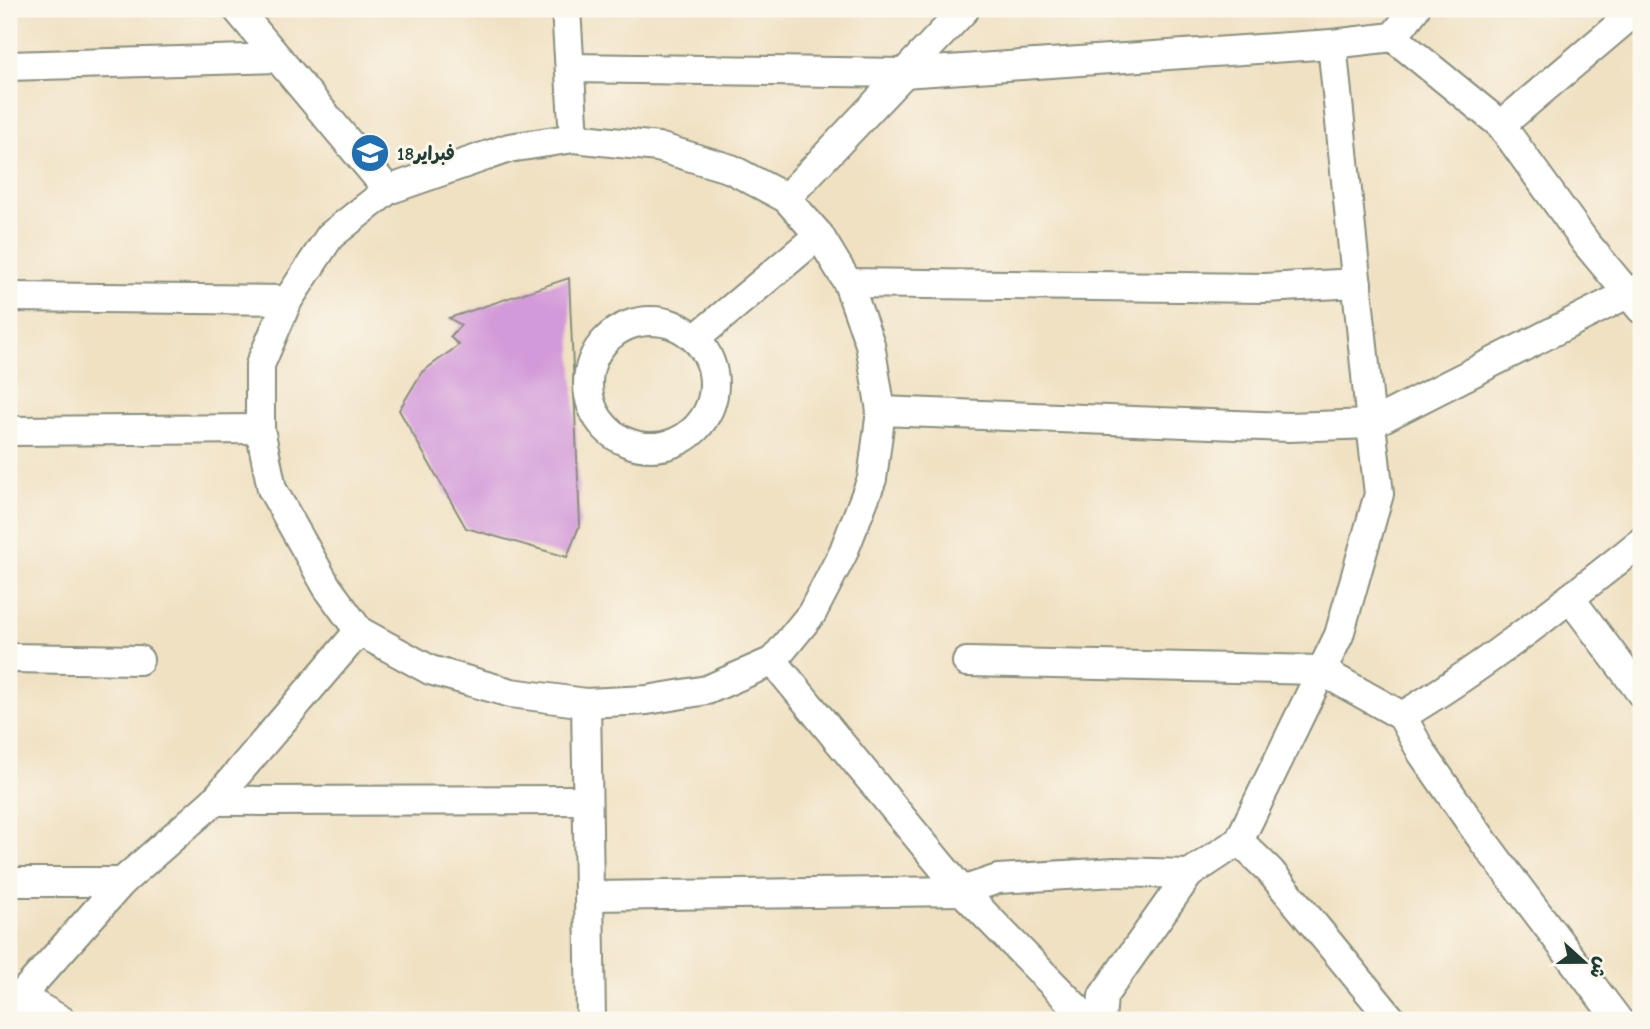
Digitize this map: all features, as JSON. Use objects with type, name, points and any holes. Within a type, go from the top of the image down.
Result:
[{"type":"street","points":[[237,9],[388,190]]},
{"type":"street","points":[[566,9],[574,138]]},
{"type":"street","points":[[786,198],[965,9]]},
{"type":"street","points":[[571,68],[903,73],[1332,44],[1393,37],[1415,9]]},
{"type":"street","points":[[1501,125],[1638,9]]},
{"type":"street","points":[[881,411],[1289,427],[1371,424],[1638,297],[1586,243],[1501,125],[1393,37]]},
{"type":"street","points":[[1101,1020],[1103,996],[1189,874],[1239,841],[1339,635],[1376,513],[1380,478],[1371,424],[1332,44]]},
{"type":"street","points":[[9,66],[278,58]]},
{"type":"street","points":[[574,138],[658,147],[731,169],[786,198],[819,235],[848,283],[870,344],[881,411],[872,479],[843,553],[812,613],[773,661],[707,690],[647,700],[586,703],[511,693],[429,670],[359,631],[327,587],[272,489],[260,429],[260,365],[288,300],[330,236],[388,190],[509,148],[574,138]]},
{"type":"street","points":[[695,339],[819,235]]},
{"type":"street","points":[[848,283],[1265,288],[1357,283]]},
{"type":"street","points":[[9,297],[288,300]]},
{"type":"street","points":[[652,321],[668,323],[695,339],[705,351],[715,381],[711,404],[699,425],[688,436],[659,447],[643,447],[614,436],[594,411],[589,388],[591,365],[608,338],[636,323],[652,321]]},
{"type":"street","points":[[9,430],[260,429]]},
{"type":"street","points":[[1402,716],[1436,695],[1570,598],[1641,542]]},
{"type":"street","points":[[1570,598],[1641,693]]},
{"type":"street","points":[[61,1020],[15,1003],[122,882],[214,801],[359,631]]},
{"type":"street","points":[[9,658],[139,660]]},
{"type":"street","points":[[773,661],[962,891],[1088,1020]]},
{"type":"street","points":[[967,662],[1320,670],[1402,716],[1422,752],[1484,842],[1618,1020]]},
{"type":"street","points":[[586,703],[591,1020]]},
{"type":"street","points":[[214,801],[586,800]]},
{"type":"street","points":[[1239,841],[1270,871],[1392,1020]]},
{"type":"street","points":[[590,896],[962,891],[998,879],[1115,872],[1189,874]]},
{"type":"street","points":[[9,882],[122,882]]},
{"type":"building","points":[[569,278],[580,524],[567,557],[466,528],[399,410],[422,372],[459,345],[450,337],[461,325],[449,318]]},
{"type":"place","name":"18فبراير","points":[[370,153]]}]
